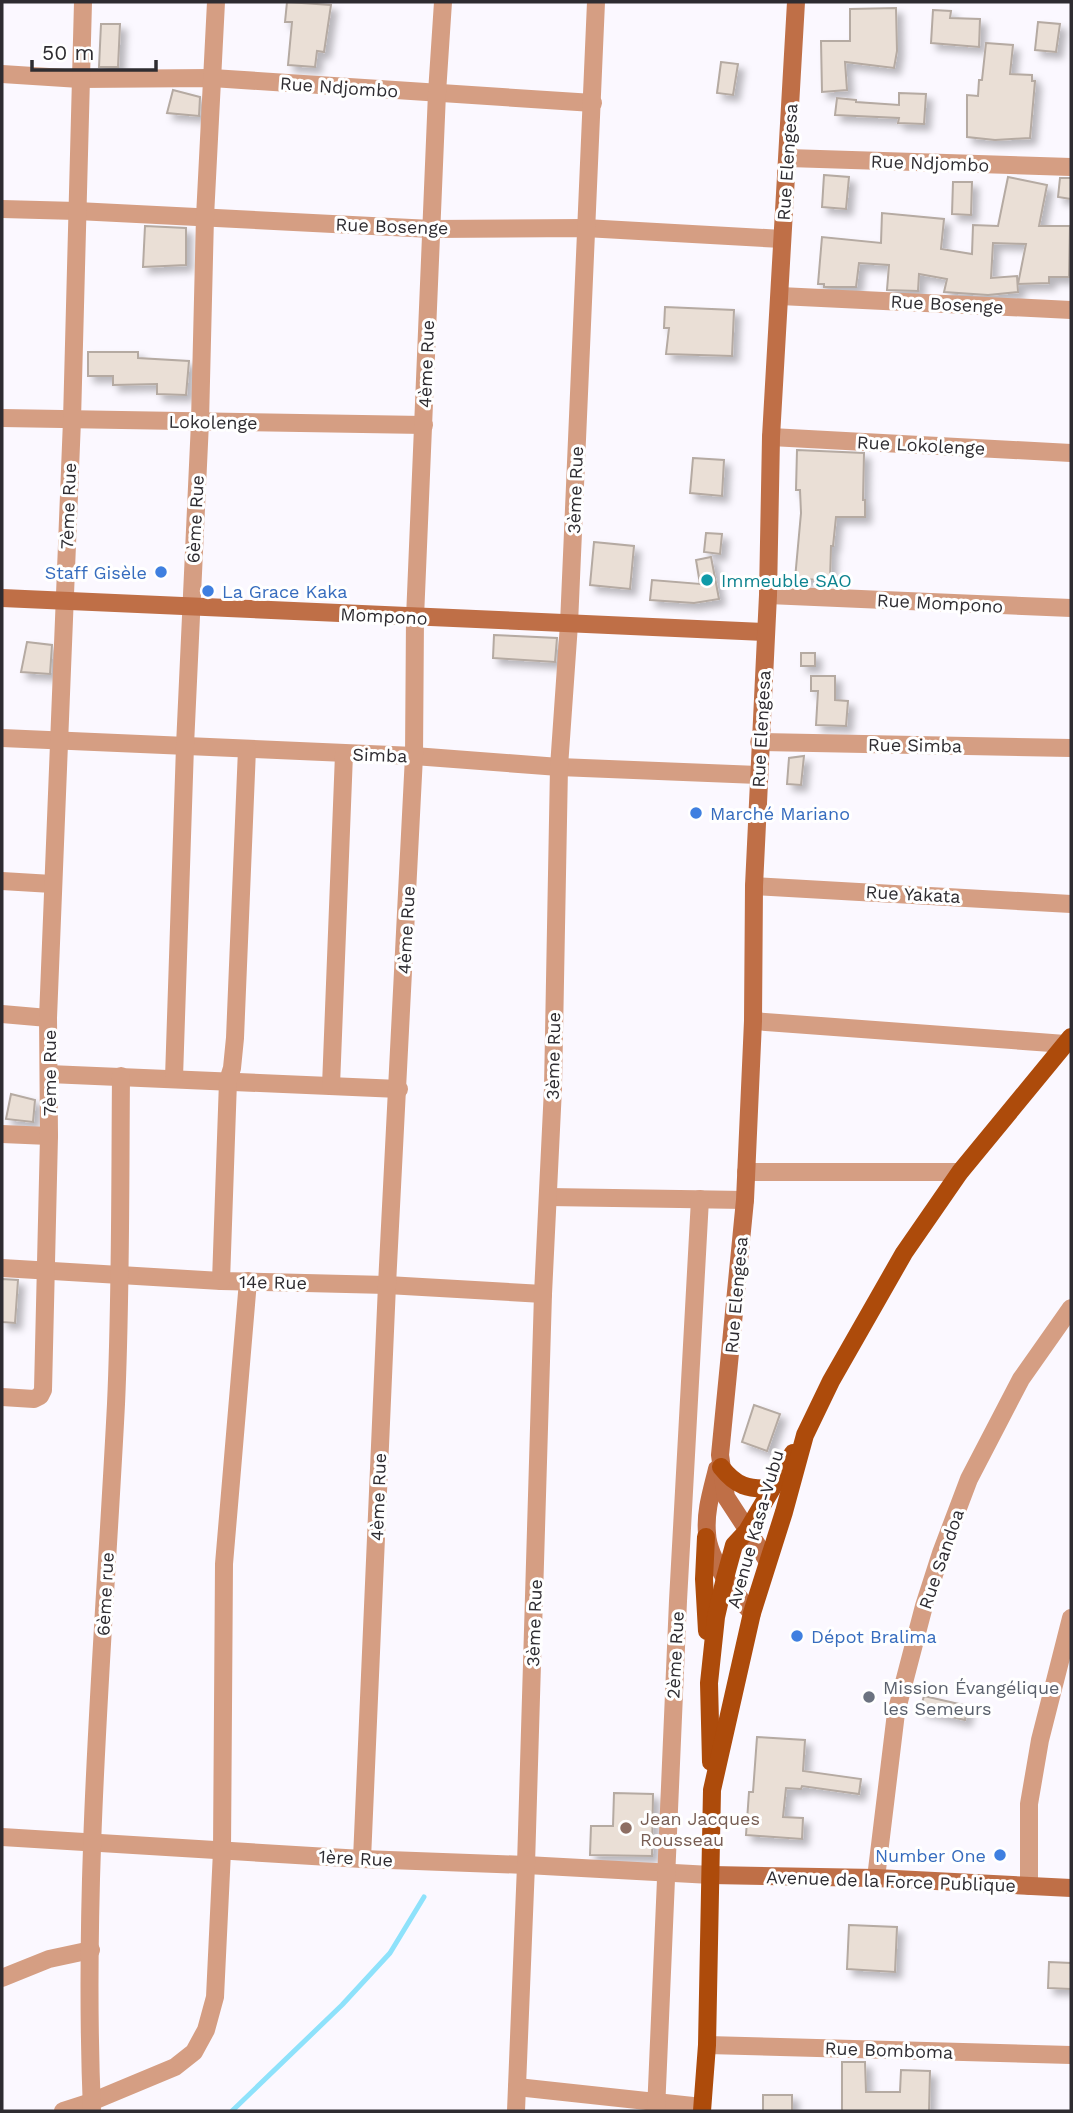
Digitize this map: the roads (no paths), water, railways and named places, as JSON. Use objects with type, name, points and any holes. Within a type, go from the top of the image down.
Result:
[{"type":"main road","name":"Avenue Kasa-Vubu","points":[[702,2109],[707,2045],[712,1790],[752,1613],[805,1435],[831,1381],[904,1252],[960,1172],[1068,1041]]},
{"type":"main road","points":[[712,1790],[709,1683],[716,1617],[725,1578],[734,1545],[747,1531],[805,1435]]},
{"type":"main road","points":[[721,1461],[729,1478],[745,1488],[772,1488]]},
{"type":"main road","points":[[706,1536],[704,1579],[710,1668]]},
{"type":"street","name":"7ème Rue","points":[[2,1397],[34,1399],[40,1396],[43,1390],[49,1136],[48,1018],[72,420],[83,2]]},
{"type":"street","name":"6ème Rue","points":[[174,1078],[184,746],[216,2]]},
{"type":"street","name":"4ème Rue","points":[[362,1859],[414,756],[415,618],[443,2]]},
{"type":"street","name":"3ème Rue","points":[[516,2111],[543,1294],[553,1088],[559,767],[569,624],[596,2]]},
{"type":"street","name":"Rue Elengesa","points":[[721,1461],[745,1200],[753,1021],[759,742],[768,595],[771,437],[796,2]]},
{"type":"street","name":"Rue Ndjombo","points":[[2,74],[80,79],[212,78],[593,103]]},
{"type":"street","name":"Rue Ndjombo","points":[[788,158],[1071,167]]},
{"type":"street","name":"Rue Bosenge","points":[[2,209],[431,229],[585,228],[782,239]]},
{"type":"street","name":"Rue Bosenge","points":[[780,296],[1071,310]]},
{"type":"street","name":"Lokolenge","points":[[2,418],[424,425]]},
{"type":"street","name":"Rue Lokolenge","points":[[771,437],[1071,453]]},
{"type":"street","name":"Rue Mompono","points":[[768,595],[1071,608]]},
{"type":"street","name":"Mompono","points":[[2,598],[766,632]]},
{"type":"street","name":"Simba","points":[[2,738],[414,756],[559,767],[758,775]]},
{"type":"street","name":"Rue Simba","points":[[759,742],[1071,748]]},
{"type":"street","points":[[221,1281],[228,1081],[235,1038],[247,749]]},
{"type":"street","points":[[331,1086],[344,754]]},
{"type":"street","points":[[2,881],[52,884]]},
{"type":"street","name":"Rue Yakata","points":[[754,886],[1071,904]]},
{"type":"street","points":[[2,1014],[48,1018]]},
{"type":"street","points":[[753,1021],[1068,1041]]},
{"type":"street","points":[[49,1074],[399,1089]]},
{"type":"street","name":"6ème rue","points":[[91,2107],[92,1843],[116,1402],[121,1076]]},
{"type":"street","points":[[2,1134],[49,1136]]},
{"type":"street","points":[[746,1172],[960,1172]]},
{"type":"street","points":[[548,1197],[745,1200]]},
{"type":"street","name":"2ème Rue","points":[[656,2107],[665,1873],[700,1199]]},
{"type":"street","name":"14e Rue","points":[[2,1268],[221,1281],[387,1285],[543,1294]]},
{"type":"street","points":[[63,2111],[91,2107],[175,2067],[194,2052],[206,2030],[215,1997],[222,1851],[224,1564],[248,1281]]},
{"type":"street","name":"Rue Sandoa","points":[[876,1878],[896,1713],[941,1553],[969,1479],[1016,1390],[1071,1308]]},
{"type":"street","points":[[721,1461],[726,1497],[767,1560]]},
{"type":"street","points":[[721,1461],[708,1503],[706,1536],[725,1578],[752,1613]]},
{"type":"street","points":[[1028,1886],[1029,1804],[1040,1740],[1071,1618]]},
{"type":"street","name":"1ère Rue","points":[[2,1837],[362,1859],[526,1864],[711,1875]]},
{"type":"street","name":"Avenue de la Force Publique","points":[[711,1875],[876,1878],[1071,1888]]},
{"type":"street","points":[[3,1976],[49,1959],[91,1950]]},
{"type":"street","name":"Rue Bomboma","points":[[707,2045],[1071,2055]]},
{"type":"street","points":[[517,2087],[656,2107],[702,2109]]},
{"type":"waterway","points":[[232,2111],[342,2005],[390,1953],[424,1897]]},
{"type":"place","name":"Staff Gisèle","points":[[161,572]]},
{"type":"place","name":"Immeuble SAO","points":[[707,580]]},
{"type":"place","name":"La Grace Kaka","points":[[208,591]]},
{"type":"place","name":"Marché Mariano","points":[[696,813]]},
{"type":"place","name":"Dépot Bralima","points":[[797,1636]]},
{"type":"place","name":"Mission Évangélique les Semeurs","points":[[869,1697]]},
{"type":"place","name":"Jean Jacques Rousseau","points":[[626,1828]]},
{"type":"place","name":"Number One","points":[[1000,1855]]}]
